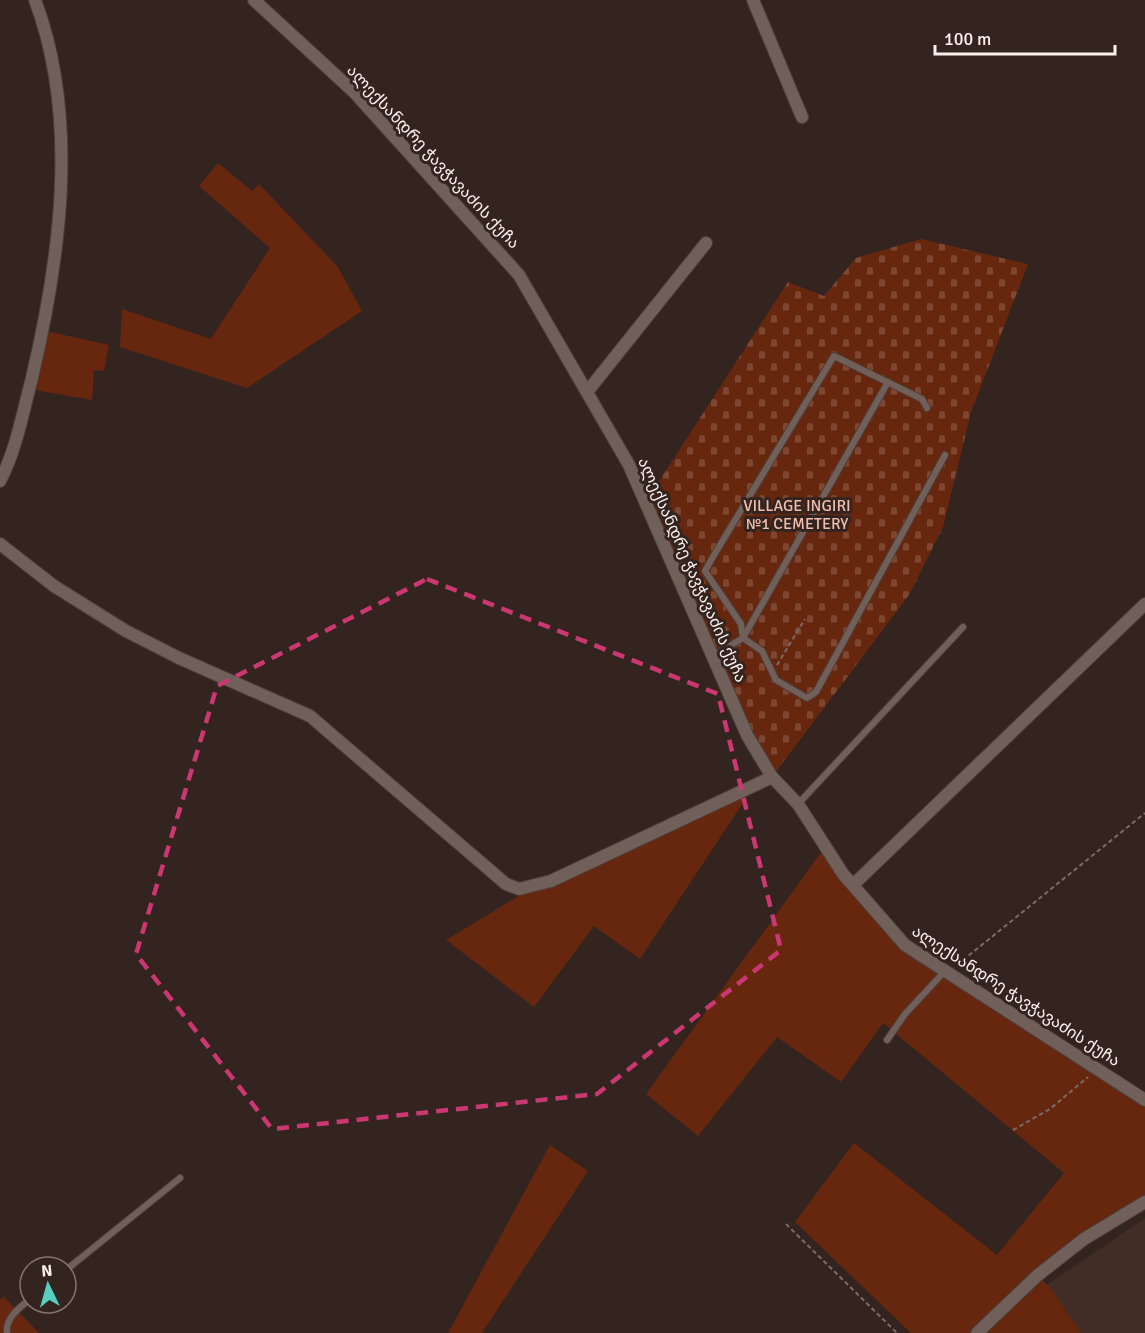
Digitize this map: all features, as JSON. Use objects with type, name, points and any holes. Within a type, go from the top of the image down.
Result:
[{"type":"street","points":[[0,481],[13,456],[39,345],[56,251],[59,134],[46,29],[35,0]]},
{"type":"street","name":"ალექსანდრე ჭავჭავაძის ქუჩა","points":[[254,0],[354,92],[519,275],[629,465],[747,735],[772,777],[798,804],[853,885],[905,945],[1145,1100]]},
{"type":"street","points":[[753,0],[802,117]]},
{"type":"street","points":[[587,392],[706,243]]},
{"type":"street","points":[[0,544],[54,586],[126,631],[178,658],[310,716],[506,884],[519,889],[551,881],[772,777]]},
{"type":"street","points":[[853,885],[1145,604]]},
{"type":"street","points":[[977,1333],[1038,1275],[1084,1239],[1145,1202]]},
{"type":"lane","points":[[927,408],[922,399],[834,356],[705,571],[741,624],[743,638],[762,651],[776,680],[807,698],[816,692],[945,455]]},
{"type":"lane","points":[[712,657],[743,638],[888,382]]},
{"type":"lane","points":[[798,804],[963,627]]},
{"type":"lane","points":[[887,1040],[905,1014],[946,972]]},
{"type":"lane","points":[[78,1260],[180,1178]]},
{"type":"lane","points":[[7,1333],[6,1327],[18,1309]]},
{"type":"path","points":[[772,672],[805,619]]},
{"type":"path","points":[[946,972],[1145,813]]},
{"type":"path","points":[[1013,1130],[1050,1109],[1097,1069]]},
{"type":"path","points":[[786,1224],[897,1333]]},
{"type":"highlighted area","points":[[427,579],[718,694],[781,950],[597,1094],[272,1129],[136,954],[217,686]]},
{"type":"shaded area","points":[[1145,1218],[1145,1333],[1081,1333],[1047,1285]]},
{"type":"green space","points":[[218,163],[252,191],[259,184],[338,267],[362,311],[247,388],[120,347],[122,309],[211,339],[270,248],[199,186]]},
{"type":"green space","name":"VILLAGE INGIRI №1 CEMETERY","points":[[921,239],[1028,264],[971,412],[943,527],[909,595],[772,777],[645,503],[788,282],[824,296],[856,258]]},
{"type":"green space","points":[[42,330],[109,345],[104,371],[94,370],[92,400],[29,389]]},
{"type":"green space","points":[[756,783],[640,959],[594,926],[534,1007],[446,940],[532,888]]},
{"type":"green space","points":[[825,847],[905,945],[1145,1100],[1145,1202],[1038,1275],[1052,1290],[1081,1333],[911,1333],[795,1222],[854,1143],[997,1255],[1064,1173],[883,1023],[841,1082],[777,1037],[698,1136],[646,1094]]},
{"type":"green space","points":[[550,1145],[588,1171],[482,1333],[448,1333]]},
{"type":"green space","points":[[4,1297],[18,1311],[18,1315],[22,1315],[39,1333],[0,1333],[0,1299]]}]
